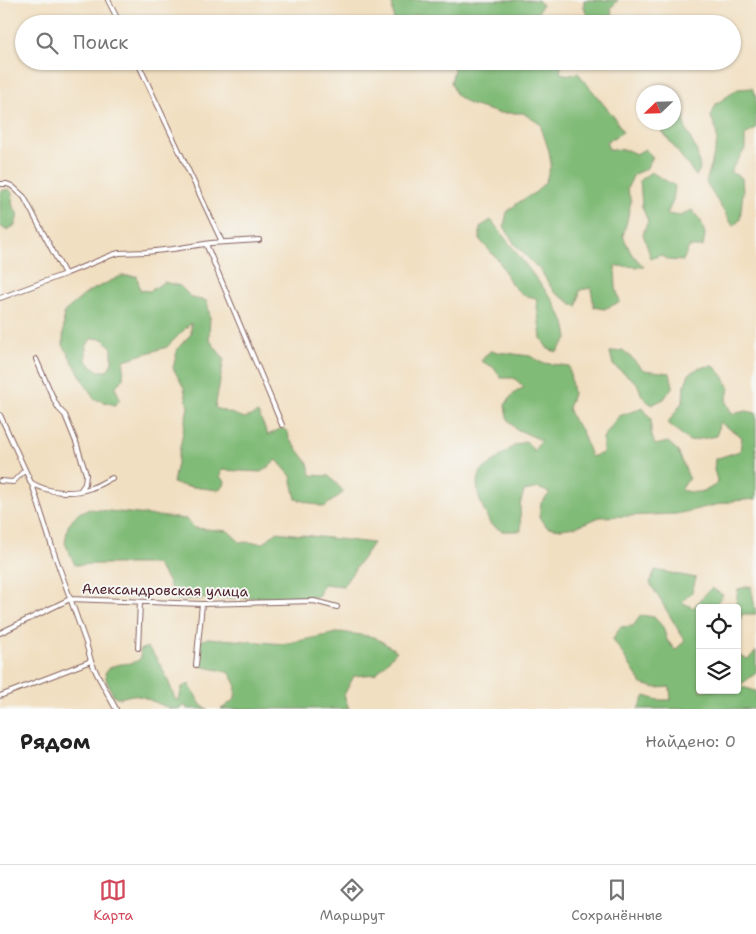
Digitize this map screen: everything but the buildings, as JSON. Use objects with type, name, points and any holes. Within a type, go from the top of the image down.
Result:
[{"type":"street","points":[[108,0],[116,15]]},
{"type":"street","points":[[141,70],[222,242]]},
{"type":"street","points":[[0,184],[12,186],[24,197],[65,274]]},
{"type":"street","points":[[0,298],[119,253],[259,240]]},
{"type":"street","points":[[206,244],[282,425]]},
{"type":"street","points":[[36,359],[55,402],[65,415],[86,474],[85,484],[80,491]]},
{"type":"street","points":[[0,416],[28,476],[39,505],[91,661],[116,709]]},
{"type":"street","points":[[0,481],[13,482],[25,470]]},
{"type":"street","points":[[30,482],[45,489],[68,492],[90,488],[112,478]]},
{"type":"street","name":"Александровская улица","points":[[0,633],[70,599],[202,604],[314,601],[337,606]]},
{"type":"street","points":[[138,648],[140,602]]},
{"type":"street","points":[[196,666],[202,604]]},
{"type":"street","points":[[0,696],[91,661]]},
{"type":"green space","points":[[392,0],[538,0],[542,5],[537,15],[393,15]]},
{"type":"green space","points":[[584,0],[618,0],[611,8],[613,15],[587,15]]},
{"type":"green space","points":[[454,70],[560,70],[560,73],[571,75],[578,73],[614,117],[623,132],[606,142],[609,149],[627,150],[636,154],[645,149],[653,157],[646,169],[634,174],[627,189],[631,201],[623,236],[631,253],[644,267],[615,266],[616,288],[620,302],[604,309],[594,307],[591,288],[580,290],[577,307],[554,292],[541,271],[515,245],[504,226],[507,212],[536,192],[546,181],[551,164],[549,151],[540,124],[523,113],[498,113],[469,104],[456,95],[451,82]]},
{"type":"green space","points":[[752,88],[756,97],[756,129],[745,135],[745,149],[730,172],[742,178],[743,192],[740,220],[733,226],[706,183],[717,143],[716,129],[711,117],[716,104],[738,89]]},
{"type":"green space","points":[[681,111],[684,113],[685,127],[697,152],[700,169],[696,176],[661,130],[681,130]]},
{"type":"green space","points":[[651,172],[675,186],[673,201],[667,214],[680,216],[692,210],[701,221],[705,234],[703,247],[689,247],[683,261],[669,260],[660,255],[651,259],[643,234],[648,221],[642,207],[640,180]]},
{"type":"green space","points":[[9,189],[13,195],[12,204],[18,215],[15,226],[6,230],[0,226],[0,194],[1,191]]},
{"type":"green space","points":[[491,220],[552,299],[565,323],[568,337],[557,352],[548,349],[541,338],[536,298],[523,295],[512,285],[499,261],[480,240],[480,227]]},
{"type":"green space","points":[[121,276],[137,276],[140,290],[150,291],[164,282],[180,286],[192,298],[207,301],[210,317],[209,339],[224,359],[215,408],[245,418],[258,413],[268,435],[282,428],[288,432],[289,438],[308,463],[311,475],[329,476],[344,492],[324,507],[296,499],[291,476],[277,460],[262,472],[221,470],[220,477],[225,481],[224,486],[218,490],[173,483],[188,407],[184,388],[173,368],[178,348],[191,334],[191,323],[167,347],[124,360],[123,379],[115,387],[120,399],[115,405],[94,399],[63,345],[64,312],[88,292]],"holes":[[[92,338],[103,339],[112,348],[112,363],[107,371],[98,371],[86,361],[86,346]]]},
{"type":"green space","points":[[623,350],[644,370],[670,373],[673,386],[664,399],[651,405],[642,396],[637,383],[613,365],[610,352]]},
{"type":"green space","points":[[490,351],[530,356],[542,363],[569,366],[573,394],[568,408],[573,420],[582,431],[591,457],[603,453],[603,438],[619,416],[643,408],[651,419],[651,433],[655,445],[668,442],[678,451],[689,478],[681,490],[692,492],[705,491],[718,483],[714,470],[715,459],[740,451],[742,437],[719,422],[717,436],[689,441],[668,423],[683,401],[684,387],[689,374],[700,367],[714,366],[723,376],[729,388],[726,402],[732,414],[746,411],[756,413],[756,499],[733,501],[676,514],[600,517],[575,527],[561,529],[547,527],[539,517],[541,503],[550,493],[538,488],[524,491],[520,505],[521,531],[502,531],[490,524],[479,498],[477,484],[481,471],[514,446],[526,441],[534,451],[541,440],[516,429],[507,418],[505,405],[513,394],[524,387],[514,378],[501,378],[493,367],[481,361]]},
{"type":"green space","points":[[90,509],[186,519],[195,528],[228,531],[240,542],[264,543],[276,532],[373,543],[343,586],[323,584],[318,597],[176,600],[167,579],[156,564],[75,565],[65,543],[68,526],[78,513]]},
{"type":"green space","points":[[655,570],[696,578],[692,592],[682,602],[693,608],[696,605],[696,694],[741,694],[741,687],[756,691],[756,709],[638,709],[645,696],[658,700],[671,700],[670,687],[656,688],[642,684],[613,639],[620,627],[633,626],[641,615],[654,617],[663,627],[667,640],[675,650],[685,641],[650,583]]},
{"type":"green space","points":[[751,586],[756,614],[742,614],[741,617],[741,604],[735,604],[738,589]]},
{"type":"green space","points":[[711,588],[723,595],[716,604],[697,604]]},
{"type":"green space","points":[[341,632],[374,637],[397,651],[376,674],[354,676],[344,695],[349,709],[221,709],[235,699],[236,684],[230,673],[198,665],[201,641],[208,638],[284,644]]},
{"type":"green space","points":[[147,647],[160,664],[175,699],[179,700],[182,687],[189,684],[201,705],[207,709],[187,709],[185,705],[181,709],[171,709],[143,697],[132,695],[119,698],[113,695],[105,673],[113,666],[137,661],[141,658],[140,650]]},
{"type":"green space","points":[[756,651],[756,673],[741,684],[741,656],[748,659]]}]
